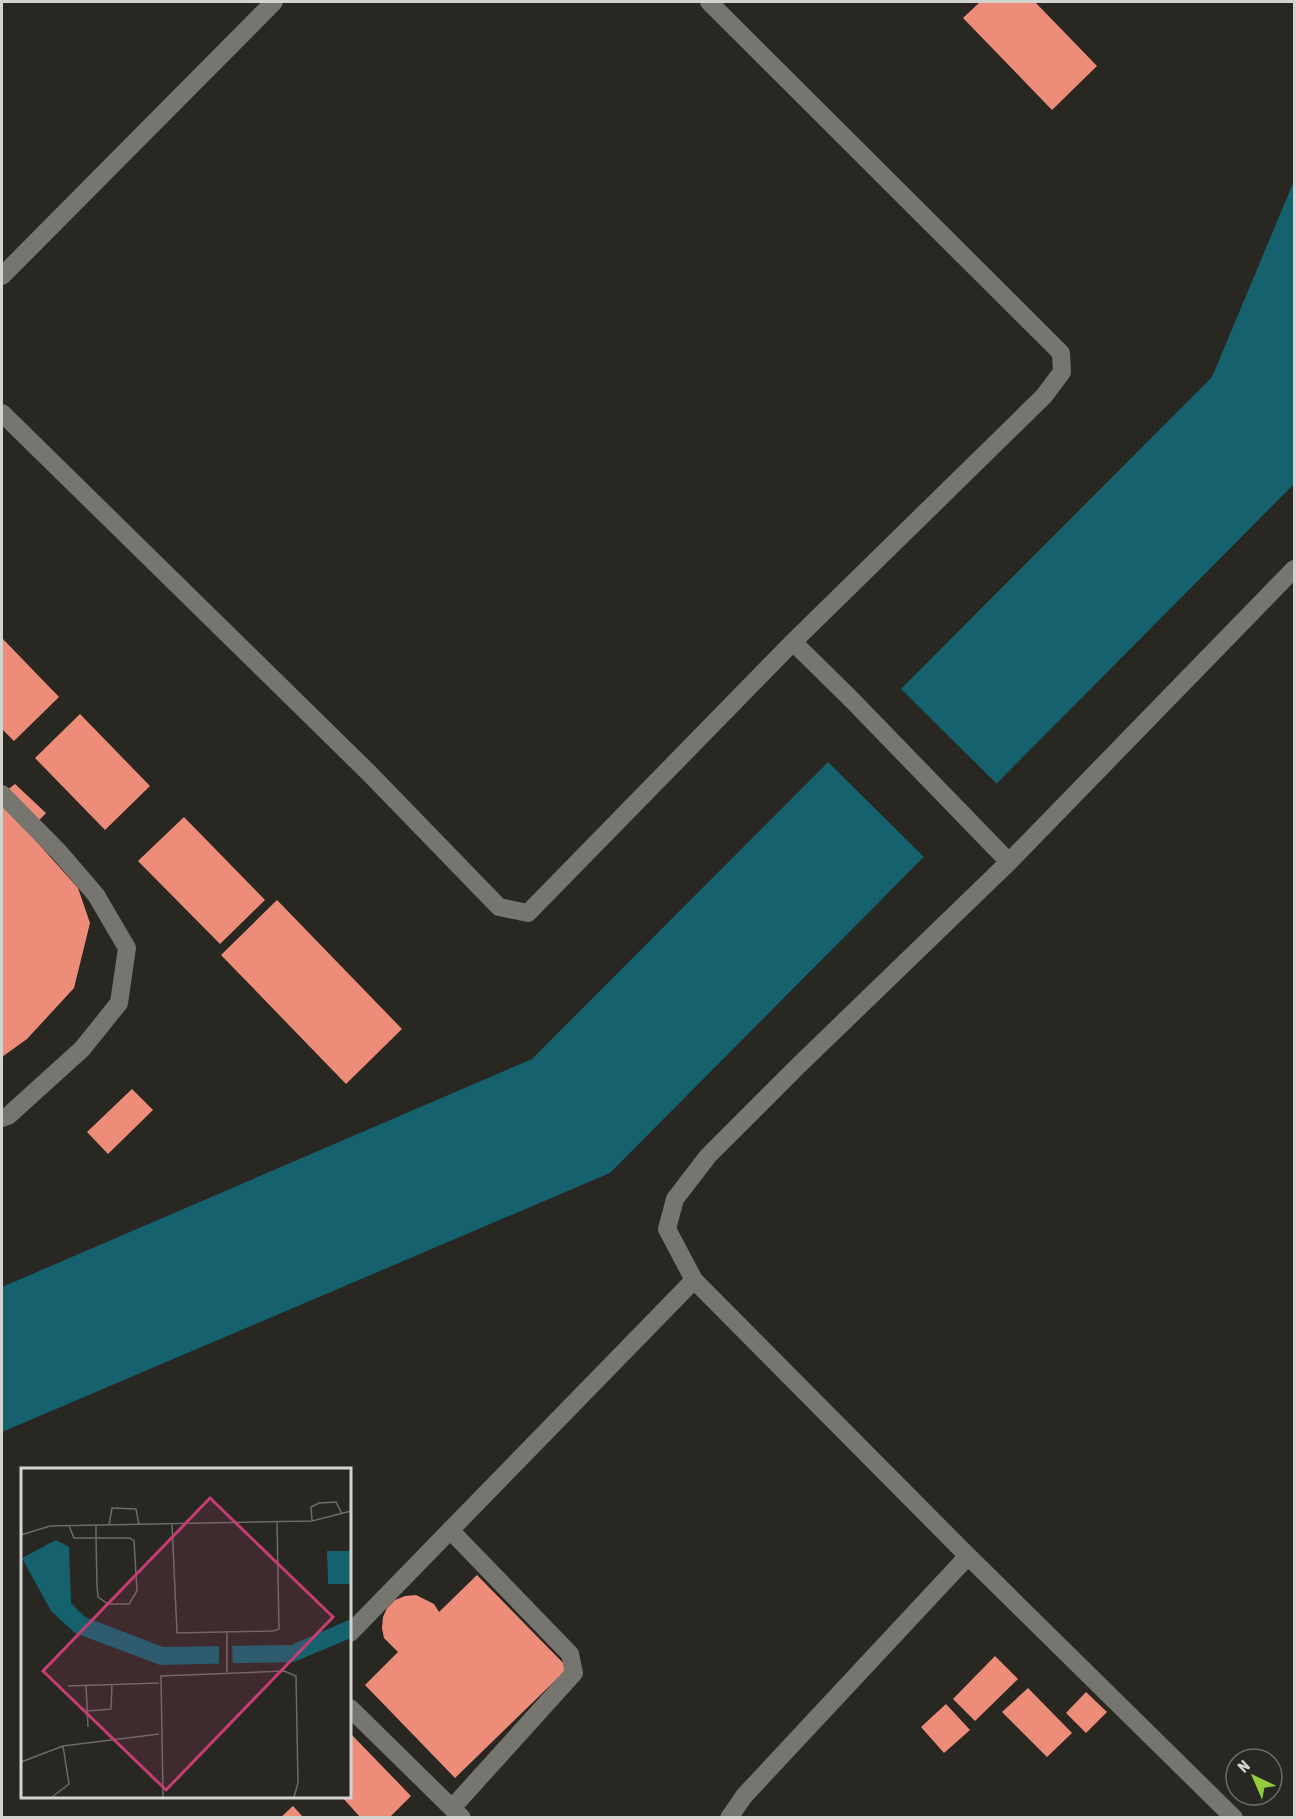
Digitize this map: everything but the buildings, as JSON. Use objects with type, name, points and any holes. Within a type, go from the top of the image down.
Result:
[{"type":"street","points":[[2,276],[274,2]]},
{"type":"street","points":[[2,413],[369,773],[499,907],[528,913],[793,642],[1044,396],[1062,372],[1061,353],[709,2]]},
{"type":"street","points":[[1234,1818],[694,1281],[667,1229],[675,1199],[708,1156],[1002,856],[1294,569]]},
{"type":"street","points":[[793,642],[1002,856]]},
{"type":"street","points":[[2,794],[59,852],[96,895],[126,948],[119,1003],[82,1049],[8,1116],[2,1118]]},
{"type":"street","points":[[351,1632],[694,1281]]},
{"type":"street","points":[[351,1709],[457,1813],[574,1673],[570,1654],[450,1530]]},
{"type":"street","points":[[729,1818],[744,1796],[968,1556]]},
{"type":"water","points":[[1294,181],[1294,484],[610,1173],[2,1432],[2,1287],[532,1059],[1212,377]]},
{"type":"pier","points":[[899,687],[999,786],[926,859],[826,760]]}]
